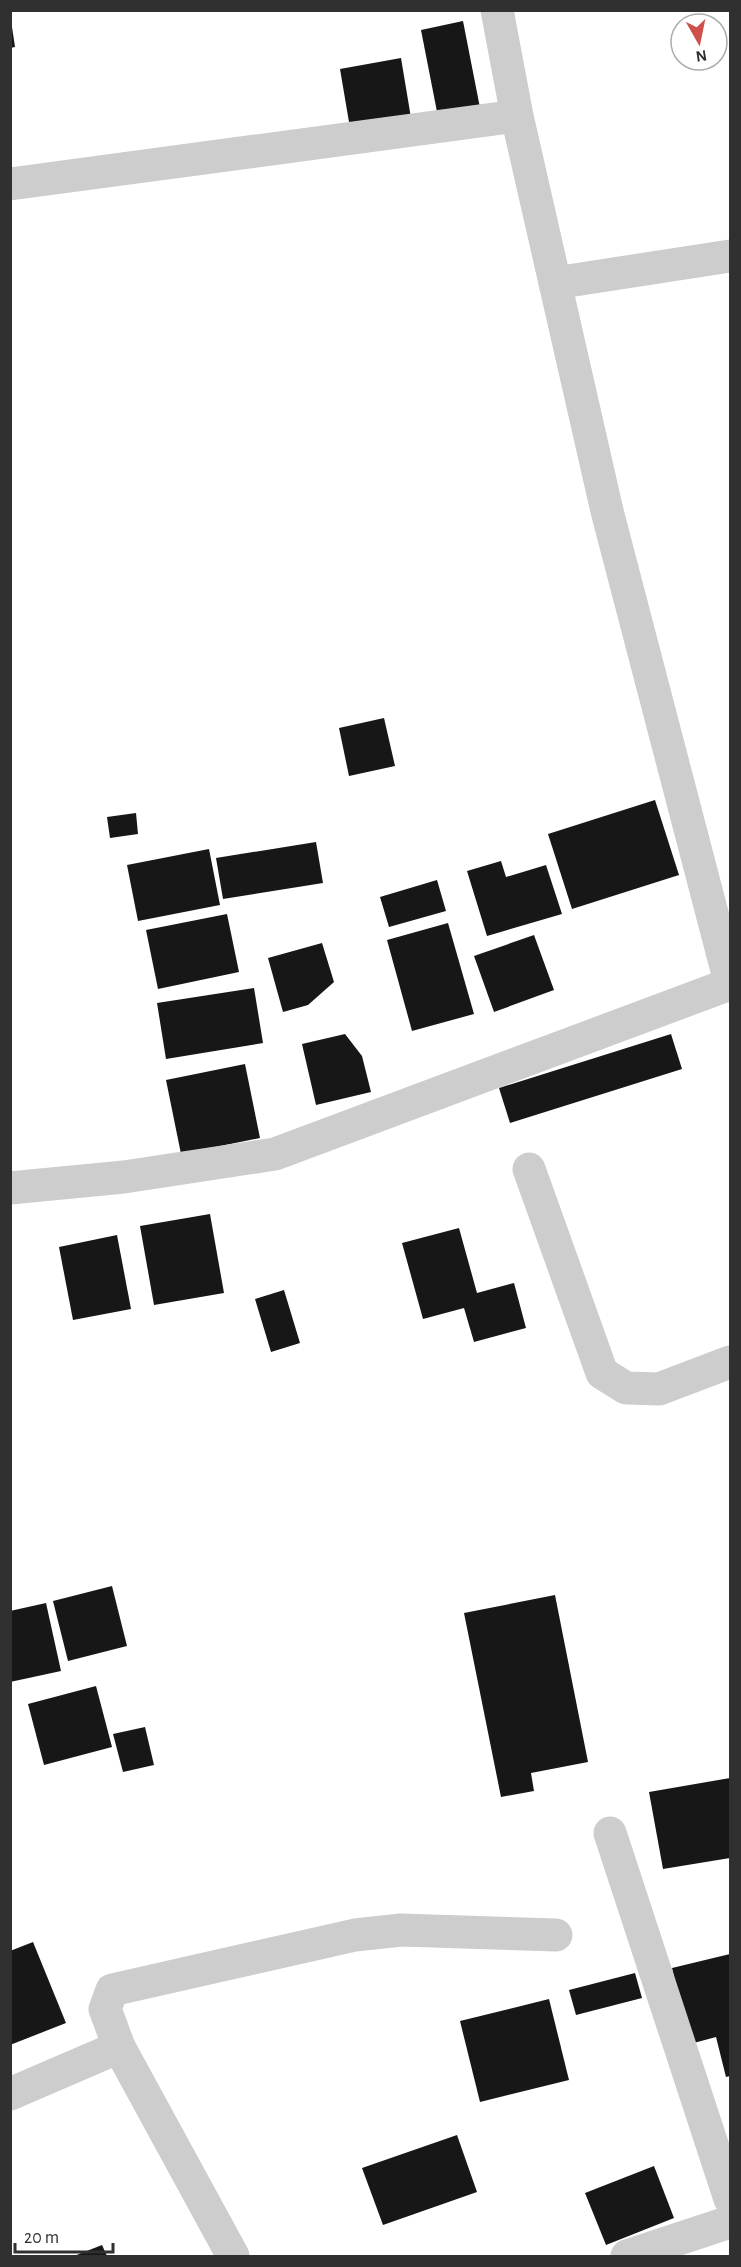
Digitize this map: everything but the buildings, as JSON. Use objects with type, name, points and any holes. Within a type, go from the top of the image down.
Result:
[{"type":"street","points":[[10,1188],[124,1177],[275,1154],[730,983],[607,511],[517,116],[497,10]]},
{"type":"street","points":[[10,184],[517,116]]},
{"type":"street","points":[[555,283],[730,256]]},
{"type":"street","points":[[529,1169],[602,1373],[626,1388],[658,1389],[730,1362]]},
{"type":"street","points":[[610,1833],[730,2199]]},
{"type":"street","points":[[233,2256],[119,2047],[105,2009],[112,1990],[355,1935],[401,1930],[556,1935]]},
{"type":"street","points":[[10,2094],[119,2047]]},
{"type":"street","points":[[627,2256],[730,2222]]}]
